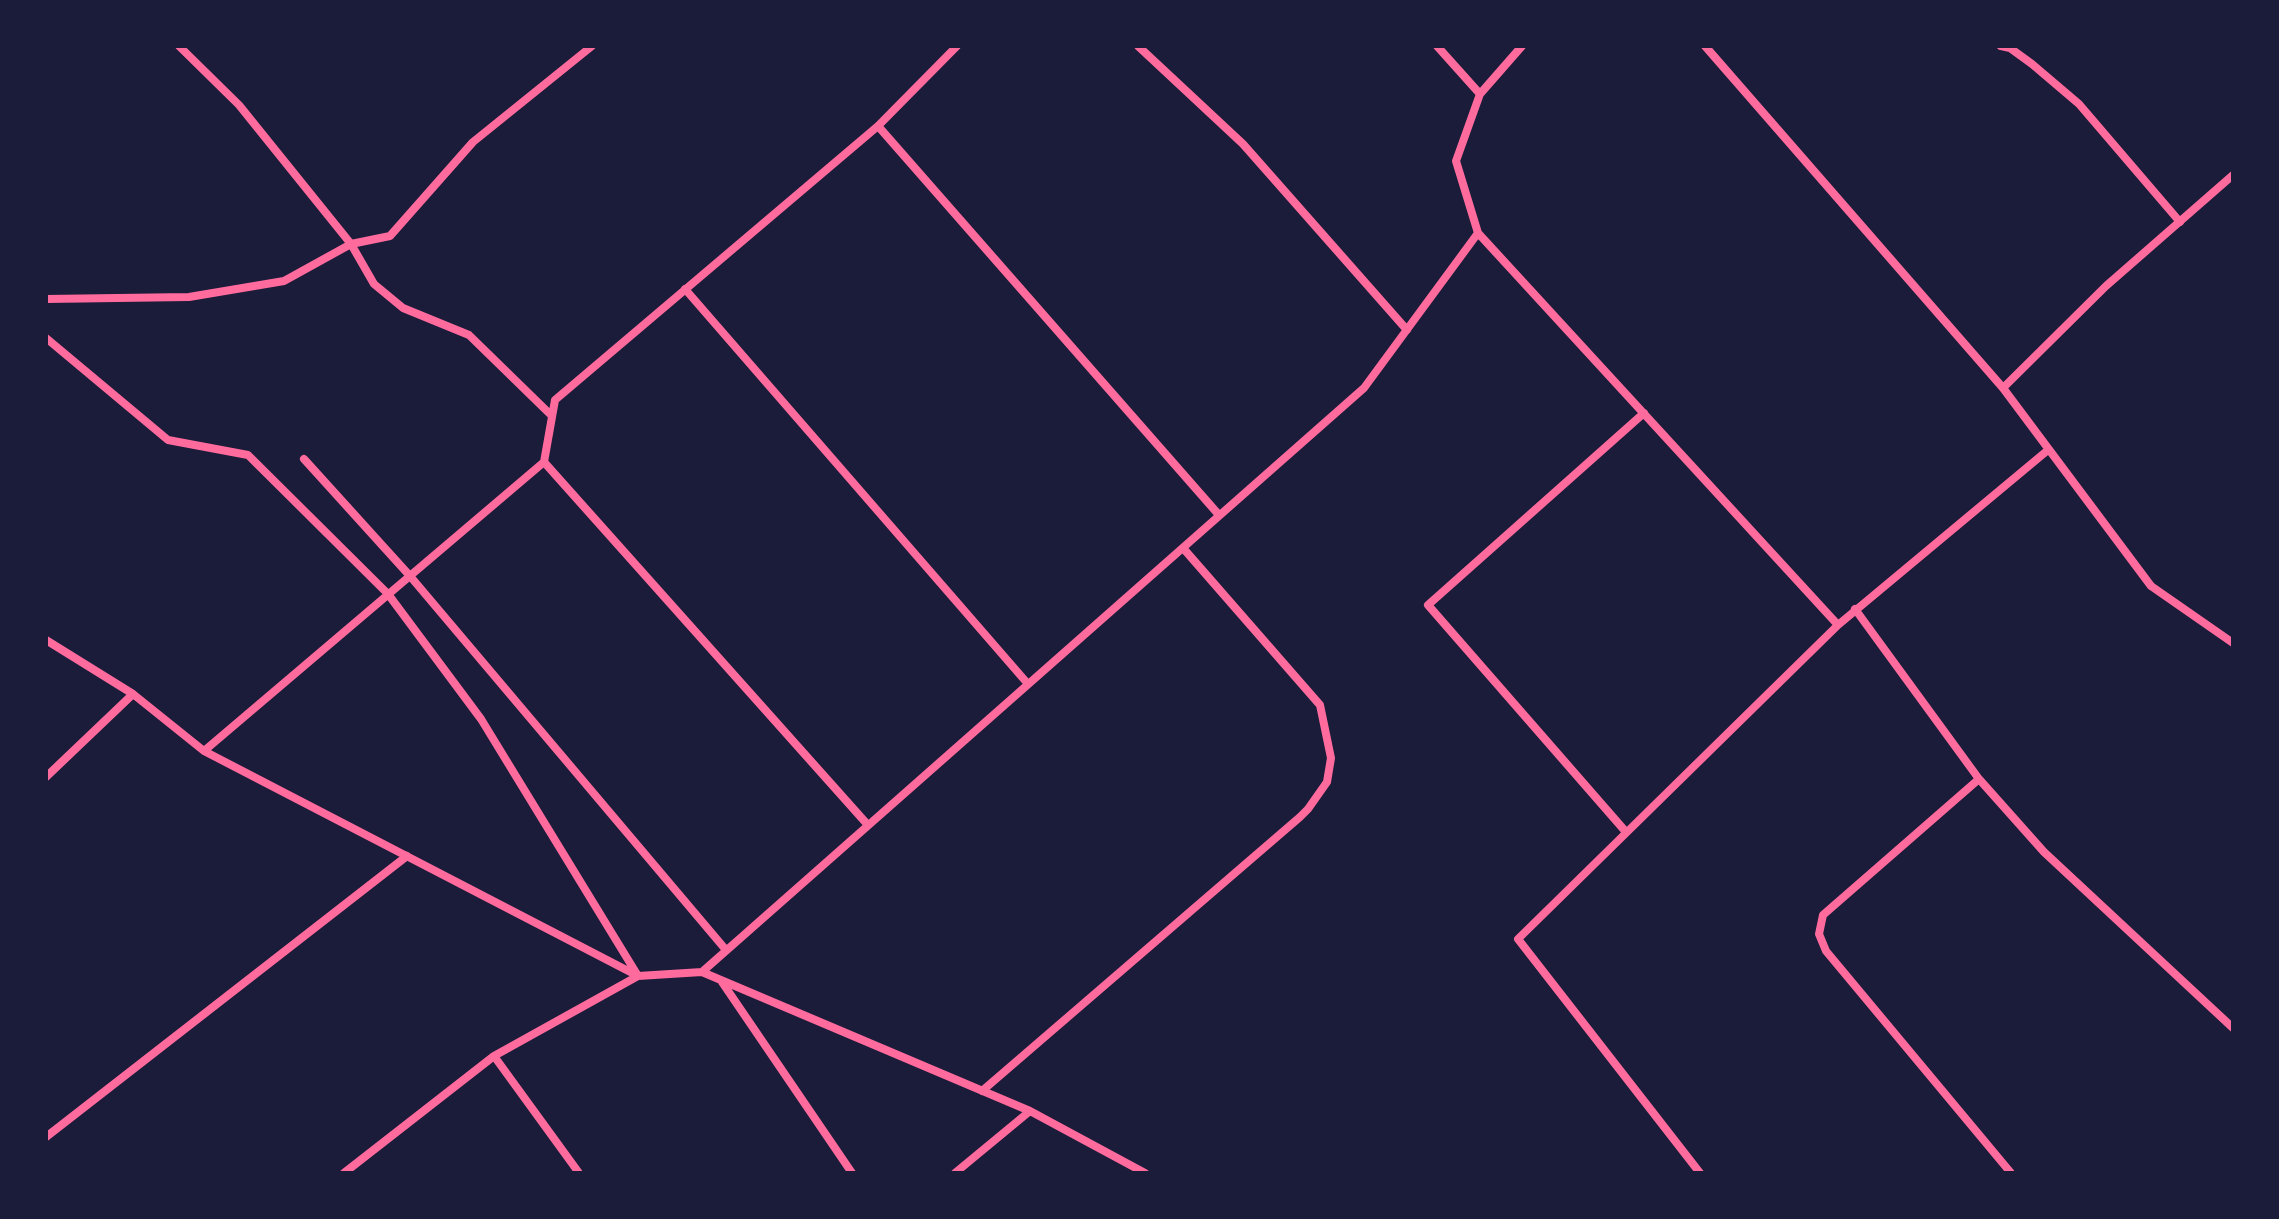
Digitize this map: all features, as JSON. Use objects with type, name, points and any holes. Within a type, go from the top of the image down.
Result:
[{"type":"street","points":[[179,46],[239,105],[351,244],[374,284],[403,308],[469,335],[552,416]]},
{"type":"street","points":[[46,299],[189,297],[284,281],[351,244],[390,236],[473,142],[592,46]]},
{"type":"street","points":[[204,751],[544,462],[555,400],[878,126],[957,46]]},
{"type":"street","points":[[1138,46],[1243,144],[1407,330]]},
{"type":"street","points":[[1437,46],[1480,94]]},
{"type":"street","points":[[1522,46],[1480,94],[1456,161],[1478,233],[1838,625]]},
{"type":"street","points":[[1705,46],[2003,388],[2151,586],[2233,643]]},
{"type":"street","points":[[2001,46],[2010,48],[2032,64],[2079,104],[2180,222]]},
{"type":"street","points":[[878,126],[1219,515]]},
{"type":"street","points":[[2003,388],[2106,286],[2233,175]]},
{"type":"street","points":[[702,972],[1364,388],[1478,233]]},
{"type":"street","points":[[685,289],[1028,684]]},
{"type":"street","points":[[46,338],[168,440],[248,455],[388,594],[481,719],[638,976]]},
{"type":"street","points":[[1626,832],[1428,605],[1644,413]]},
{"type":"street","points":[[1700,1173],[1518,939],[1855,609],[2048,450]]},
{"type":"street","points":[[304,459],[410,576],[726,950]]},
{"type":"street","points":[[544,462],[867,824]]},
{"type":"street","points":[[982,1091],[1300,817],[1327,782],[1331,758],[1320,705],[1183,548]]},
{"type":"street","points":[[1855,609],[1979,779],[2044,852],[2233,1028]]},
{"type":"street","points":[[46,640],[133,694],[204,751],[638,976]]},
{"type":"street","points":[[46,777],[133,694]]},
{"type":"street","points":[[1979,779],[1823,915],[1819,934],[1826,951],[2011,1173]]},
{"type":"street","points":[[46,1137],[407,856]]},
{"type":"street","points":[[344,1173],[494,1056],[638,976],[702,972],[1030,1111],[1145,1173]]},
{"type":"street","points":[[721,980],[852,1173]]},
{"type":"street","points":[[494,1056],[579,1173]]},
{"type":"street","points":[[955,1173],[1030,1111]]}]
